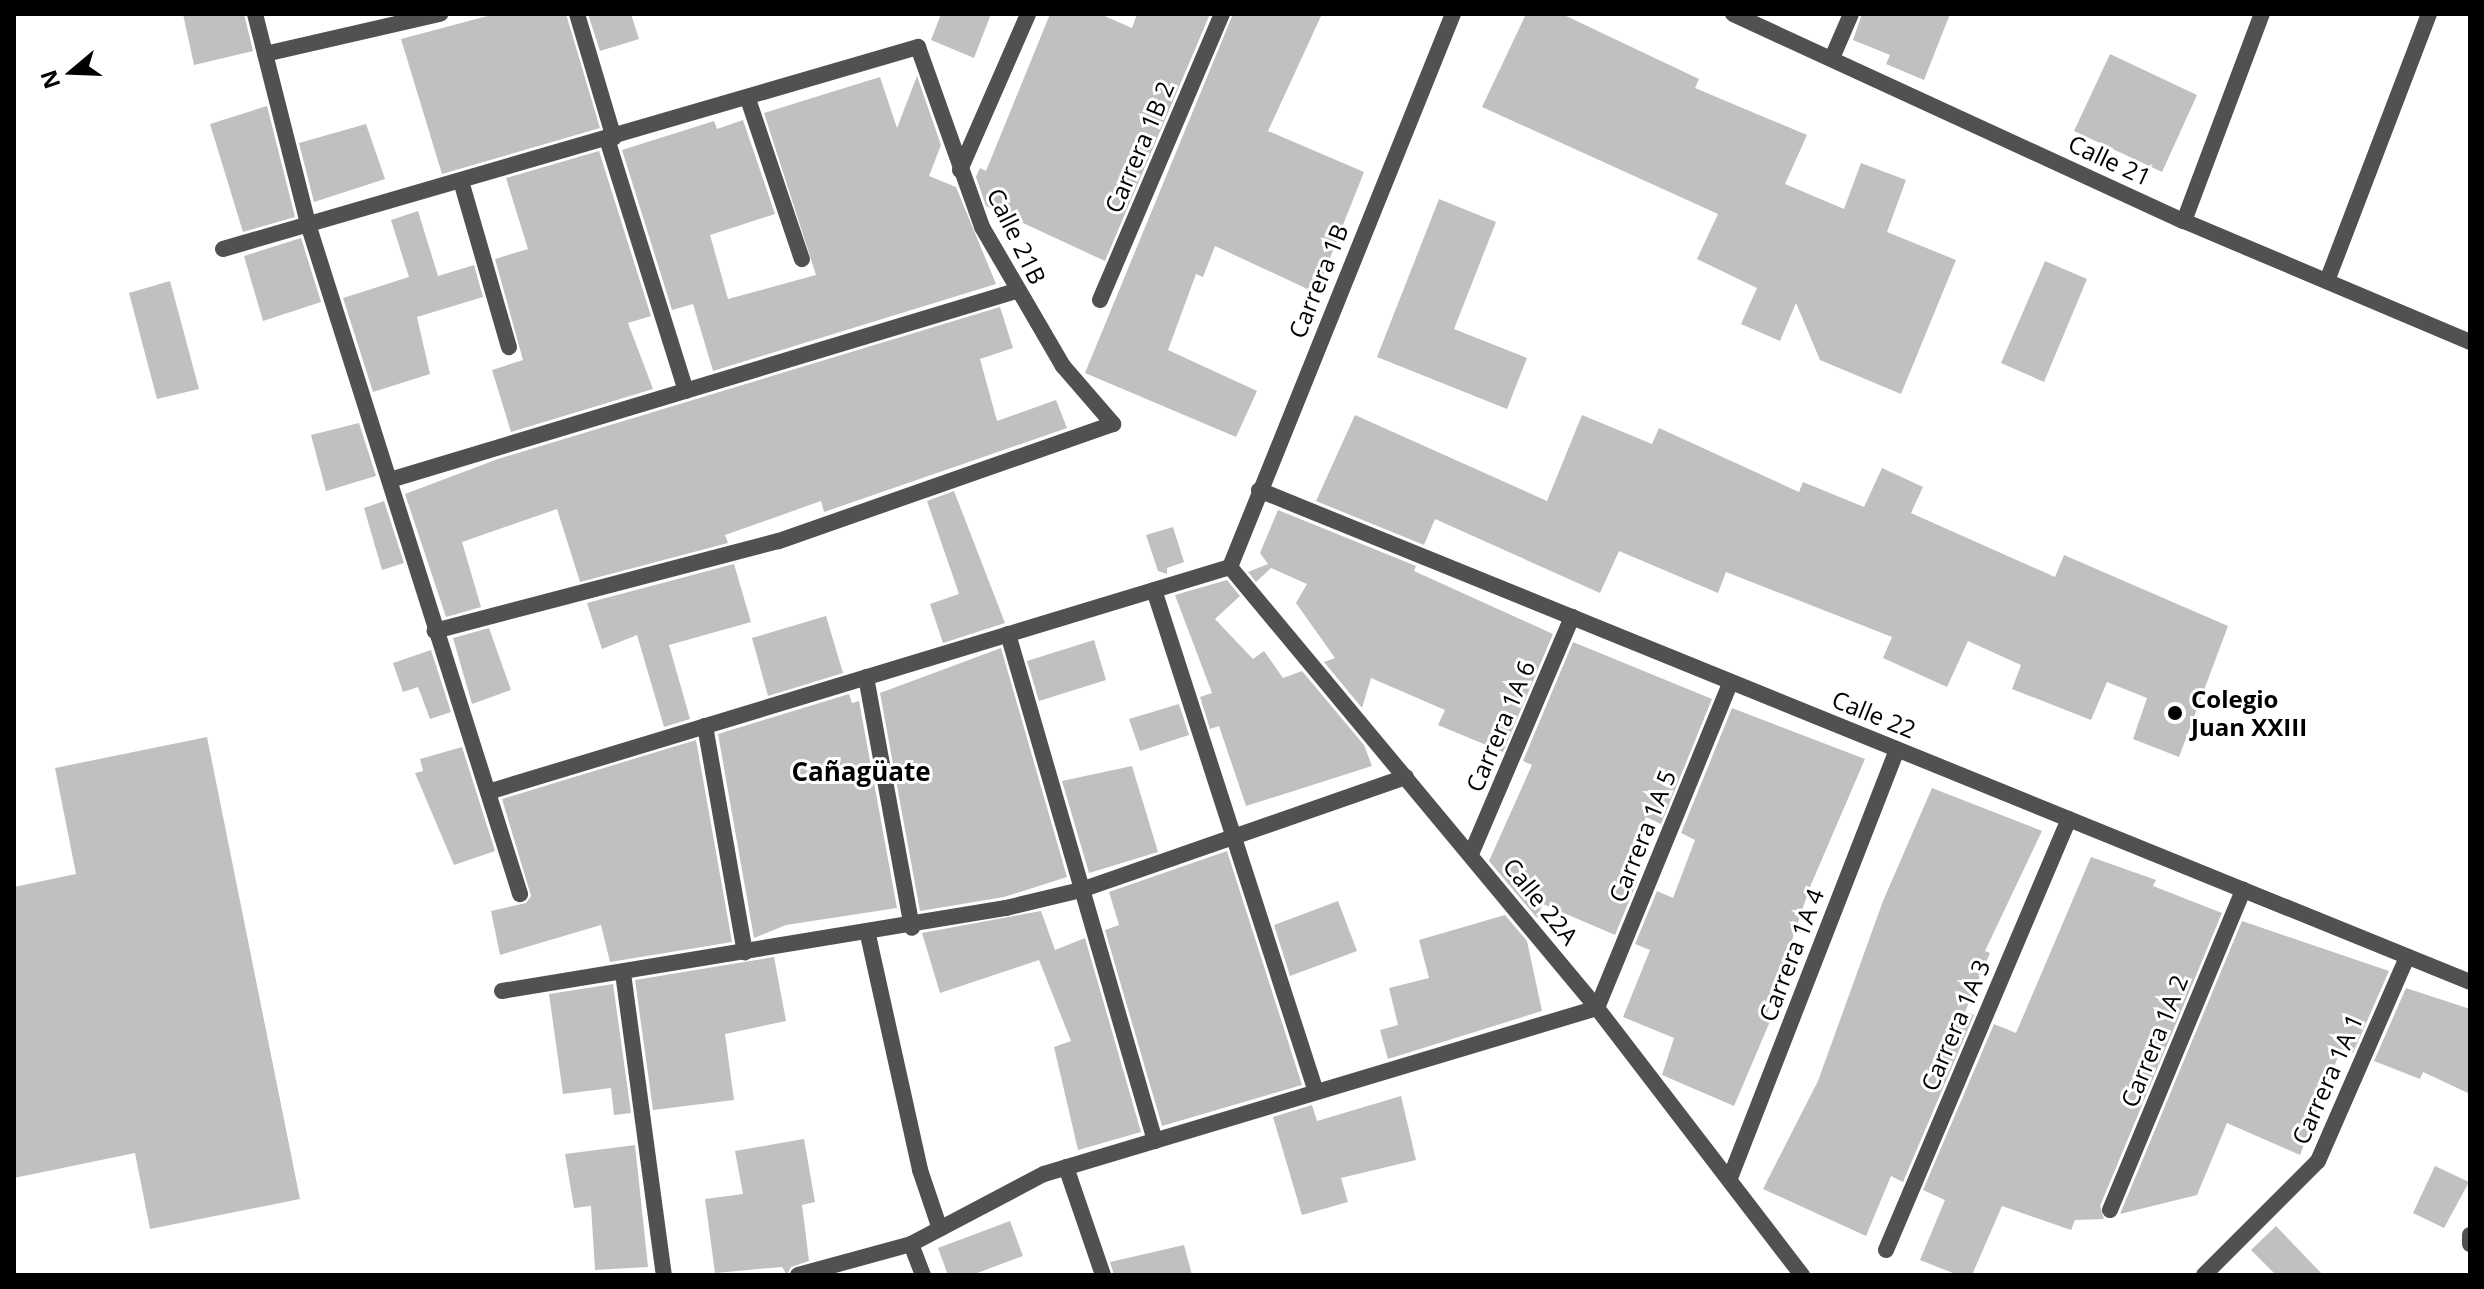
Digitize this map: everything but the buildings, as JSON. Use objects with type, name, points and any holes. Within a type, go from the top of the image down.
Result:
[{"type":"street","points":[[255,14],[308,224],[520,894]]},
{"type":"street","points":[[265,54],[440,14]]},
{"type":"street","points":[[577,14],[610,138],[686,391]]},
{"type":"street","points":[[960,170],[1028,14]]},
{"type":"street","name":"Carrera 1B 2","points":[[1100,300],[1222,14]]},
{"type":"street","name":"Carrera 1B","points":[[1230,567],[1453,14]]},
{"type":"street","name":"Calle 21","points":[[1733,14],[2184,221],[2470,342]]},
{"type":"street","points":[[1832,58],[1851,14]]},
{"type":"street","points":[[2184,221],[2262,14]]},
{"type":"street","points":[[2327,281],[2429,14]]},
{"type":"street","name":"Calle 21B","points":[[435,631],[778,541],[1113,424],[1063,366],[1016,291],[960,170],[918,47],[748,99]]},
{"type":"street","points":[[223,249],[748,99],[802,259]]},
{"type":"street","points":[[461,181],[509,347]]},
{"type":"street","points":[[390,480],[1016,291]]},
{"type":"street","name":"Calle 22","points":[[1259,490],[2470,982]]},
{"type":"street","points":[[488,792],[1230,567]]},
{"type":"street","name":"Calle 22A","points":[[1230,567],[1597,1008],[1802,1275]]},
{"type":"street","points":[[1154,590],[1316,1092]]},
{"type":"street","name":"Carrera 1A 6","points":[[1471,854],[1572,617]]},
{"type":"street","points":[[1008,634],[1155,1141]]},
{"type":"street","points":[[866,677],[912,928]]},
{"type":"street","name":"Carrera 1A 5","points":[[1597,1008],[1731,682]]},
{"type":"street","points":[[705,726],[745,953]]},
{"type":"street","name":"Carrera 1A 4","points":[[1730,1178],[1897,749]]},
{"type":"street","points":[[502,991],[912,928],[1081,890],[1406,777]]},
{"type":"street","name":"Carrera 1A 3","points":[[1886,1250],[2069,819]]},
{"type":"street","name":"Carrera 1A 2","points":[[2110,1210],[2243,890]]},
{"type":"street","points":[[868,935],[920,1170],[940,1229]]},
{"type":"street","name":"Carrera 1A 1","points":[[2204,1275],[2318,1161],[2407,957]]},
{"type":"street","points":[[623,973],[664,1275]]},
{"type":"street","points":[[798,1275],[911,1244],[1066,1167],[1597,1008]]},
{"type":"street","points":[[1066,1167],[1103,1275]]},
{"type":"street","points":[[911,1244],[923,1275]]},
{"type":"place","name":"Colegio Juan XXIII","points":[[2175,713]]},
{"type":"district","name":"Cañagüate","points":[[861,772]]}]
